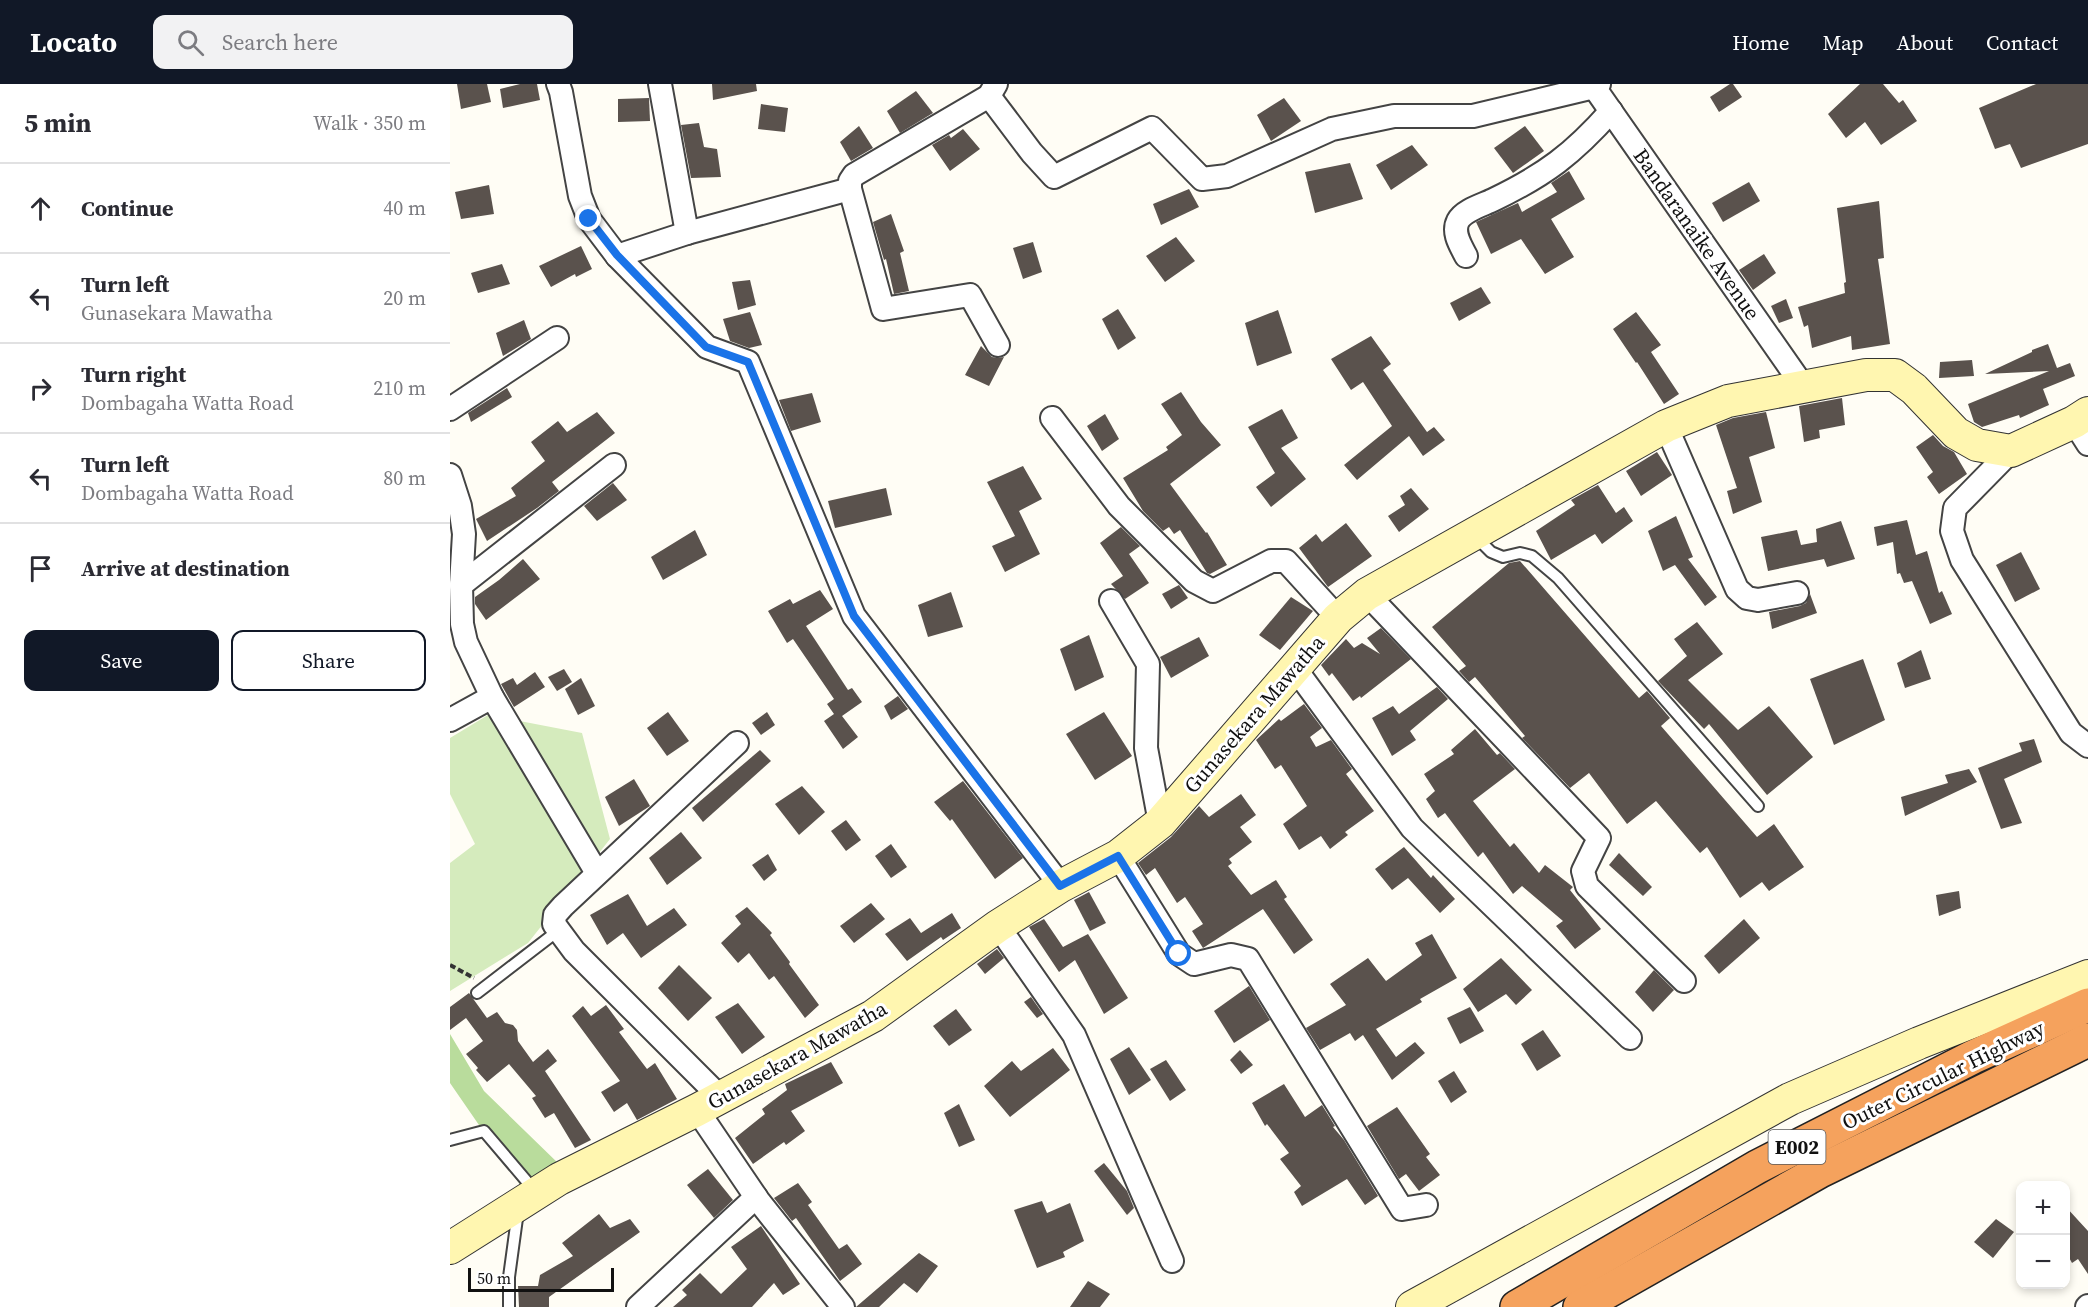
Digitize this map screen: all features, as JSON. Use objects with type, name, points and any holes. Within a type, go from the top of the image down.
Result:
[{"type":"highway","name":"Outer Circular Highway","points":[[1517,1307],[1757,1167],[1974,1057],[2088,1005]]},
{"type":"highway","name":"Outer Circular Highway","points":[[1580,1307],[1820,1171],[2088,1040]]},
{"type":"street","points":[[558,84],[580,196],[589,219],[617,255],[706,347],[748,362],[854,616],[1060,886]]},
{"type":"street","points":[[660,84],[687,233]]},
{"type":"street","points":[[998,345],[970,296],[883,309],[850,189],[850,182],[854,176],[992,90],[1032,153],[1054,177],[1152,129],[1202,179],[1227,176],[1332,129],[1394,116],[1473,117],[1597,86]]},
{"type":"street","name":"Bandaranaike Avenue","points":[[1597,86],[1611,111],[1803,386]]},
{"type":"street","points":[[1466,256],[1456,235],[1458,222],[1467,213],[1551,168],[1575,150],[1611,111]]},
{"type":"street","points":[[617,255],[687,233],[850,189]]},
{"type":"street","points":[[450,409],[557,338]]},
{"type":"street","name":"Gunasekara Mawatha","points":[[450,1248],[559,1179],[873,1016],[998,926],[1060,886],[1118,856],[1160,823],[1338,618],[1367,594],[1666,426],[1728,400],[1866,375],[1895,375],[1914,389],[1956,433],[1977,445],[2011,451]]},
{"type":"street","points":[[1052,418],[1119,506],[1194,580],[1214,591],[1271,561],[1286,561],[1338,618]]},
{"type":"street","points":[[1666,426],[1737,589],[1747,598],[1758,600],[1797,593]]},
{"type":"street","points":[[2083,426],[2011,451],[1955,508],[1952,531],[1962,560],[2071,733],[2088,746]]},
{"type":"street","points":[[461,585],[614,465]]},
{"type":"street","points":[[450,475],[460,506],[464,534],[461,585],[462,624],[466,642],[492,697],[597,873]]},
{"type":"street","points":[[1367,594],[1599,838],[1583,871],[1587,886],[1684,981]]},
{"type":"street","points":[[1111,601],[1148,664],[1146,748],[1160,823]]},
{"type":"street","points":[[1294,667],[1412,828],[1630,1038]]},
{"type":"street","points":[[450,720],[492,697]]},
{"type":"street","points":[[737,743],[597,873],[555,915],[554,924],[574,951],[708,1103],[756,1197],[843,1307]]},
{"type":"street","points":[[1118,856],[1179,954],[1194,964],[1231,955],[1248,959],[1402,1209],[1426,1205]]},
{"type":"street","points":[[998,926],[1074,1035],[1172,1261]]},
{"type":"street","points":[[1412,1307],[1790,1099],[1919,1043],[2088,976]]},
{"type":"street","points":[[638,1307],[756,1197]]},
{"type":"lane","points":[[1473,534],[1491,552],[1503,557],[1520,552],[1533,556],[1558,578],[1758,806]]},
{"type":"lane","points":[[477,993],[559,930]]},
{"type":"lane","points":[[450,1140],[484,1131],[528,1199],[509,1277],[508,1307]]},
{"type":"path","points":[[450,965],[488,986]]},
{"type":"green space","points":[[488,715],[582,733],[610,839],[528,943],[450,991],[450,863],[475,844],[450,794],[450,738]]},
{"type":"green space","points":[[450,1034],[484,1091],[561,1166],[523,1189],[450,1083]]},
{"type":"building","points":[[457,84],[487,84],[491,102],[461,109]]},
{"type":"building","points":[[520,84],[537,84],[540,100],[503,108],[500,89]]},
{"type":"building","points":[[712,84],[756,84],[757,91],[713,100]]},
{"type":"building","points":[[1733,84],[1742,97],[1719,112],[1710,97]]},
{"type":"building","points":[[1860,84],[1883,84],[1899,103],[1903,100],[1917,121],[1881,145],[1865,122],[1846,138],[1828,114]]},
{"type":"building","points":[[2036,84],[2088,84],[2088,144],[2021,168],[2010,144],[1995,149],[1979,108]]},
{"type":"building","points":[[916,91],[933,113],[900,133],[887,111]]},
{"type":"building","points":[[649,98],[650,121],[618,122],[618,99]]},
{"type":"building","points":[[1284,98],[1301,121],[1271,141],[1257,115]]},
{"type":"building","points":[[761,104],[788,108],[785,132],[758,129]]},
{"type":"building","points":[[699,123],[704,147],[717,149],[721,177],[691,178],[681,125]]},
{"type":"building","points":[[859,126],[873,148],[851,161],[840,142]]},
{"type":"building","points":[[1525,126],[1544,151],[1513,173],[1494,148]]},
{"type":"building","points":[[963,129],[980,149],[950,171],[932,145],[949,135],[951,138]]},
{"type":"building","points":[[1412,145],[1428,165],[1391,190],[1376,165]]},
{"type":"building","points":[[1350,163],[1363,199],[1315,213],[1305,172]]},
{"type":"building","points":[[1569,171],[1585,199],[1551,219],[1574,257],[1545,274],[1521,239],[1491,254],[1476,222],[1518,203],[1522,212],[1557,192],[1551,183]]},
{"type":"building","points":[[1749,182],[1760,201],[1723,222],[1712,203]]},
{"type":"building","points":[[489,185],[494,214],[461,219],[455,192]]},
{"type":"building","points":[[1189,189],[1199,207],[1161,225],[1153,204]]},
{"type":"building","points":[[1879,201],[1884,258],[1878,259],[1890,344],[1852,350],[1851,336],[1812,348],[1808,325],[1804,327],[1798,307],[1845,293],[1844,283],[1846,282],[1837,208]]},
{"type":"building","points":[[891,214],[904,251],[900,253],[909,291],[894,294],[886,259],[884,260],[873,222]]},
{"type":"building","points":[[1176,237],[1195,261],[1165,282],[1146,256]]},
{"type":"building","points":[[1033,242],[1042,272],[1023,279],[1013,248]]},
{"type":"building","points":[[581,246],[592,269],[576,277],[575,274],[551,287],[539,266]]},
{"type":"building","points":[[1764,254],[1776,273],[1753,290],[1739,270]]},
{"type":"building","points":[[502,264],[510,284],[478,293],[471,273]]},
{"type":"building","points":[[750,280],[756,305],[738,310],[732,282]]},
{"type":"building","points":[[1481,287],[1491,303],[1459,321],[1450,303]]},
{"type":"building","points":[[1786,299],[1793,318],[1779,323],[1771,306]]},
{"type":"building","points":[[1118,309],[1136,338],[1118,350],[1102,319]]},
{"type":"building","points":[[1278,310],[1292,353],[1257,366],[1245,323]]},
{"type":"building","points":[[750,312],[762,345],[749,348],[730,341],[723,319]]},
{"type":"building","points":[[1636,312],[1661,345],[1651,352],[1679,394],[1664,404],[1613,329]]},
{"type":"building","points":[[524,320],[531,339],[503,356],[496,333]]},
{"type":"building","points":[[1371,336],[1391,364],[1383,370],[1427,432],[1434,427],[1445,440],[1423,456],[1409,436],[1357,480],[1344,465],[1392,426],[1363,382],[1351,390],[1331,359]]},
{"type":"building","points":[[2048,344],[2057,368],[2070,363],[2075,376],[2043,389],[2049,405],[2020,418],[2019,415],[1982,427],[1974,422],[1968,404],[2049,371],[1985,374]]},
{"type":"building","points":[[981,346],[992,357],[1004,357],[989,386],[965,375]]},
{"type":"building","points":[[1972,360],[1974,376],[1939,378],[1940,362]]},
{"type":"building","points":[[507,388],[512,397],[471,422],[468,413]]},
{"type":"building","points":[[1181,392],[1201,422],[1221,445],[1170,484],[1207,532],[1227,565],[1210,574],[1207,573],[1180,530],[1174,534],[1169,527],[1163,531],[1143,511],[1123,478],[1168,450],[1166,447],[1182,435],[1161,404]]},
{"type":"building","points":[[812,393],[821,422],[791,431],[779,400]]},
{"type":"building","points":[[1842,398],[1845,425],[1819,430],[1820,438],[1804,442],[1799,406]]},
{"type":"building","points":[[1282,409],[1298,438],[1281,448],[1306,479],[1271,507],[1256,487],[1275,473],[1248,427]]},
{"type":"building","points":[[597,412],[615,433],[552,482],[559,491],[487,541],[476,519],[516,496],[511,488],[545,461],[531,442],[558,421],[567,432]]},
{"type":"building","points":[[1766,412],[1775,448],[1749,457],[1762,502],[1733,514],[1727,491],[1737,488],[1716,425],[1733,418]]},
{"type":"building","points":[[1105,414],[1119,439],[1102,451],[1087,426]]},
{"type":"building","points":[[1933,435],[1943,446],[1954,452],[1967,474],[1939,494],[1927,477],[1933,472],[1916,447]]},
{"type":"building","points":[[1657,452],[1672,475],[1641,496],[1626,471]]},
{"type":"building","points":[[1023,466],[1042,499],[1019,511],[1040,554],[1005,572],[992,546],[1015,536],[987,482]]},
{"type":"building","points":[[613,483],[627,500],[597,521],[584,506]]},
{"type":"building","points":[[1598,485],[1616,513],[1624,507],[1633,521],[1602,544],[1595,534],[1551,560],[1536,531],[1575,505],[1571,500]]},
{"type":"building","points":[[886,488],[892,515],[835,528],[828,501]]},
{"type":"building","points":[[1411,488],[1429,509],[1399,532],[1388,516],[1405,505],[1400,496]]},
{"type":"building","points":[[1676,516],[1693,557],[1688,559],[1717,597],[1705,606],[1675,565],[1663,571],[1648,531]]},
{"type":"building","points":[[1907,520],[1916,555],[1927,551],[1939,593],[1942,591],[1952,614],[1930,624],[1912,581],[1904,583],[1900,573],[1897,574],[1893,542],[1877,546],[1874,527]]},
{"type":"building","points":[[1841,521],[1855,559],[1827,567],[1824,559],[1768,571],[1761,537],[1797,530],[1801,545],[1817,542],[1816,529]]},
{"type":"building","points":[[1346,523],[1372,556],[1328,587],[1299,548],[1316,534],[1322,542]]},
{"type":"building","points":[[1121,527],[1140,546],[1129,554],[1149,583],[1125,599],[1111,584],[1123,576],[1100,543]]},
{"type":"building","points":[[695,530],[707,555],[663,580],[651,557]]},
{"type":"building","points":[[2021,552],[2040,589],[2015,602],[1996,565]]},
{"type":"building","points":[[523,559],[540,579],[486,620],[475,604],[475,597]]},
{"type":"building","points":[[1520,561],[1639,698],[1647,691],[1670,718],[1661,726],[1757,837],[1774,824],[1804,867],[1769,891],[1762,882],[1740,898],[1707,847],[1700,853],[1656,801],[1627,824],[1589,773],[1570,788],[1522,738],[1525,736],[1475,677],[1469,682],[1459,671],[1466,666],[1432,627],[1509,563]]},
{"type":"building","points":[[1179,585],[1188,598],[1171,609],[1162,594]]},
{"type":"building","points":[[820,590],[833,609],[806,626],[848,690],[852,688],[862,702],[842,716],[858,737],[843,749],[824,721],[834,714],[827,704],[834,699],[793,639],[787,643],[768,611],[790,599],[793,604]]},
{"type":"building","points":[[951,592],[963,627],[928,637],[918,605]]},
{"type":"building","points":[[1810,594],[1817,613],[1772,629],[1769,612],[1800,606],[1806,603]]},
{"type":"building","points":[[1291,597],[1313,611],[1280,650],[1259,635]]},
{"type":"building","points":[[1697,622],[1723,654],[1688,680],[1738,730],[1769,706],[1813,757],[1767,795],[1709,724],[1704,729],[1658,681],[1687,656],[1674,639]]},
{"type":"building","points":[[1381,628],[1411,659],[1361,698],[1360,696],[1353,701],[1332,673],[1329,676],[1321,665],[1346,639],[1354,648],[1362,643],[1380,654],[1367,638]]},
{"type":"building","points":[[1089,635],[1104,677],[1075,691],[1060,649]]},
{"type":"building","points":[[1199,637],[1209,656],[1171,678],[1160,657]]},
{"type":"building","points":[[1921,650],[1931,679],[1905,688],[1897,663]]},
{"type":"building","points":[[1863,659],[1885,720],[1834,745],[1810,679]]},
{"type":"building","points":[[564,669],[572,682],[557,691],[548,677]]},
{"type":"building","points":[[535,672],[545,687],[514,707],[501,684],[513,678],[517,685]]},
{"type":"building","points":[[581,678],[595,706],[578,715],[565,689]]},
{"type":"building","points":[[1437,687],[1448,699],[1410,731],[1416,740],[1392,756],[1372,718],[1393,706],[1399,714]]},
{"type":"building","points":[[898,696],[908,709],[891,720],[884,706]]},
{"type":"building","points":[[1304,704],[1322,728],[1310,737],[1316,747],[1331,740],[1352,769],[1346,774],[1374,811],[1345,832],[1348,835],[1330,849],[1321,836],[1299,850],[1283,824],[1307,806],[1281,765],[1275,769],[1256,740],[1279,719],[1281,721]]},
{"type":"building","points":[[668,712],[689,741],[667,756],[647,728]]},
{"type":"building","points":[[767,712],[775,725],[761,735],[752,723]]},
{"type":"building","points":[[1104,712],[1132,756],[1095,780],[1066,734]]},
{"type":"building","points":[[1475,729],[1497,755],[1500,753],[1515,769],[1473,801],[1510,847],[1514,843],[1539,873],[1545,865],[1573,887],[1570,890],[1601,929],[1575,949],[1556,926],[1563,921],[1522,886],[1513,894],[1483,852],[1478,857],[1445,813],[1438,818],[1426,799],[1435,791],[1424,774],[1454,754],[1451,750]]},
{"type":"building","points":[[2034,739],[2042,762],[2004,779],[2022,823],[2001,829],[1978,768],[2022,751],[2019,743]]},
{"type":"building","points":[[760,750],[771,761],[703,822],[692,808]]},
{"type":"building","points":[[1969,769],[1977,782],[1905,816],[1901,797],[1948,783],[1945,775]]},
{"type":"building","points":[[634,779],[650,806],[619,826],[605,797]]},
{"type":"building","points":[[963,781],[1023,858],[995,879],[952,819],[950,821],[934,802]]},
{"type":"building","points":[[802,786],[825,812],[799,835],[775,804]]},
{"type":"building","points":[[1241,794],[1256,815],[1240,827],[1252,842],[1229,859],[1232,863],[1228,866],[1251,895],[1276,880],[1287,897],[1284,899],[1313,940],[1294,954],[1263,909],[1203,948],[1192,931],[1203,924],[1185,897],[1177,903],[1155,868],[1146,875],[1138,863],[1171,837],[1199,806],[1209,817]]},
{"type":"building","points":[[846,820],[861,840],[846,851],[831,831]]},
{"type":"building","points":[[681,832],[702,858],[667,885],[649,858]]},
{"type":"building","points":[[891,844],[907,867],[891,878],[875,856]]},
{"type":"building","points":[[1404,847],[1431,878],[1433,875],[1455,899],[1440,913],[1408,878],[1392,890],[1375,869]]},
{"type":"building","points":[[1619,853],[1652,887],[1643,896],[1609,865]]},
{"type":"building","points":[[768,854],[777,870],[764,881],[752,865]]},
{"type":"building","points":[[1959,891],[1961,908],[1939,916],[1936,895]]},
{"type":"building","points":[[1089,892],[1106,923],[1090,931],[1074,900]]},
{"type":"building","points":[[628,894],[647,926],[674,908],[687,925],[641,958],[623,933],[607,945],[590,915]]},
{"type":"building","points":[[871,903],[885,919],[854,943],[840,926]]},
{"type":"building","points":[[747,907],[772,933],[770,935],[819,1005],[805,1018],[774,976],[769,980],[749,953],[738,963],[721,943],[741,924],[735,916]]},
{"type":"building","points":[[952,913],[961,928],[943,940],[941,937],[907,961],[885,934],[910,918],[921,933]]},
{"type":"building","points":[[1044,919],[1063,947],[1088,934],[1128,998],[1104,1014],[1075,960],[1059,972],[1029,927]]},
{"type":"building","points":[[1744,919],[1760,938],[1719,974],[1704,956]]},
{"type":"building","points":[[1432,934],[1457,978],[1420,999],[1422,1002],[1376,1029],[1396,1057],[1415,1042],[1425,1053],[1392,1080],[1363,1035],[1355,1041],[1350,1033],[1320,1050],[1306,1028],[1346,1005],[1330,984],[1368,958],[1386,981],[1422,955],[1415,943]]},
{"type":"building","points":[[997,949],[1004,958],[985,974],[977,964]]},
{"type":"building","points":[[1501,958],[1532,990],[1516,1005],[1506,994],[1478,1012],[1463,989]]},
{"type":"building","points":[[679,965],[712,998],[688,1021],[658,988]]},
{"type":"building","points":[[1654,970],[1674,990],[1653,1012],[1635,992]]},
{"type":"building","points":[[1249,986],[1270,1020],[1234,1043],[1214,1011]]},
{"type":"building","points":[[469,993],[487,1018],[497,1012],[505,1023],[513,1025],[517,1030],[518,1041],[533,1062],[548,1049],[557,1061],[545,1071],[591,1140],[575,1148],[554,1113],[545,1118],[532,1098],[536,1096],[509,1064],[487,1082],[476,1070],[478,1068],[466,1054],[483,1041],[466,1018],[450,1030],[450,1007]]},
{"type":"building","points":[[1031,997],[1043,1014],[1037,1018],[1024,1002]]},
{"type":"building","points":[[738,1003],[765,1037],[742,1054],[715,1017]]},
{"type":"building","points":[[606,1005],[624,1029],[619,1032],[647,1069],[655,1063],[677,1099],[637,1120],[627,1103],[614,1112],[601,1092],[620,1081],[572,1016],[583,1006],[591,1016]]},
{"type":"building","points":[[1470,1007],[1484,1031],[1460,1044],[1447,1018]]},
{"type":"building","points":[[956,1009],[972,1030],[949,1046],[933,1026]]},
{"type":"building","points":[[1543,1030],[1561,1056],[1537,1071],[1521,1044]]},
{"type":"building","points":[[1129,1047],[1151,1080],[1129,1095],[1110,1059]]},
{"type":"building","points":[[1053,1048],[1070,1070],[1010,1117],[984,1086],[1012,1061],[1021,1071]]},
{"type":"building","points":[[1240,1050],[1253,1065],[1241,1074],[1230,1060]]},
{"type":"building","points":[[1166,1060],[1186,1090],[1170,1101],[1150,1069]]},
{"type":"building","points":[[831,1062],[843,1083],[791,1111],[805,1131],[786,1145],[784,1142],[753,1164],[735,1138],[765,1114],[762,1109],[787,1090],[785,1084]]},
{"type":"building","points":[[1454,1071],[1467,1092],[1451,1103],[1438,1081]]},
{"type":"building","points":[[1284,1084],[1305,1117],[1322,1105],[1335,1126],[1333,1127],[1344,1140],[1378,1196],[1365,1205],[1347,1179],[1302,1206],[1294,1192],[1301,1186],[1280,1159],[1289,1153],[1267,1124],[1265,1126],[1252,1103]]},
{"type":"building","points":[[959,1104],[975,1140],[959,1147],[944,1113]]},
{"type":"building","points":[[1397,1107],[1430,1154],[1426,1157],[1440,1175],[1419,1191],[1406,1174],[1399,1179],[1367,1126]]},
{"type":"building","points":[[1104,1163],[1127,1191],[1134,1208],[1127,1215],[1094,1171]]},
{"type":"building","points":[[708,1169],[733,1200],[714,1218],[687,1185]]},
{"type":"building","points":[[798,1183],[812,1202],[808,1205],[839,1249],[847,1244],[862,1264],[840,1281],[796,1218],[792,1221],[774,1198]]},
{"type":"building","points":[[1042,1201],[1047,1213],[1070,1203],[1084,1241],[1063,1252],[1065,1257],[1037,1268],[1014,1210]]},
{"type":"building","points":[[2070,1211],[2088,1231],[2088,1274],[2078,1259],[2072,1263],[2070,1259]]},
{"type":"building","points":[[599,1214],[610,1228],[630,1219],[640,1232],[549,1297],[549,1307],[519,1307],[518,1286],[538,1286],[540,1275],[573,1256],[562,1243]]},
{"type":"building","points":[[1996,1219],[2014,1232],[1993,1258],[1974,1242]]},
{"type":"building","points":[[761,1226],[800,1284],[783,1295],[774,1283],[752,1307],[673,1307],[687,1295],[682,1290],[700,1273],[721,1294],[747,1269],[731,1247]]},
{"type":"building","points":[[919,1253],[938,1266],[917,1293],[904,1283],[879,1307],[856,1307]]},
{"type":"building","points":[[1088,1281],[1110,1294],[1100,1307],[1070,1307]]},
{"type":"route","points":[[589,219],[617,255],[706,347],[748,362],[854,616],[1060,886],[1118,856],[1179,954]]}]
